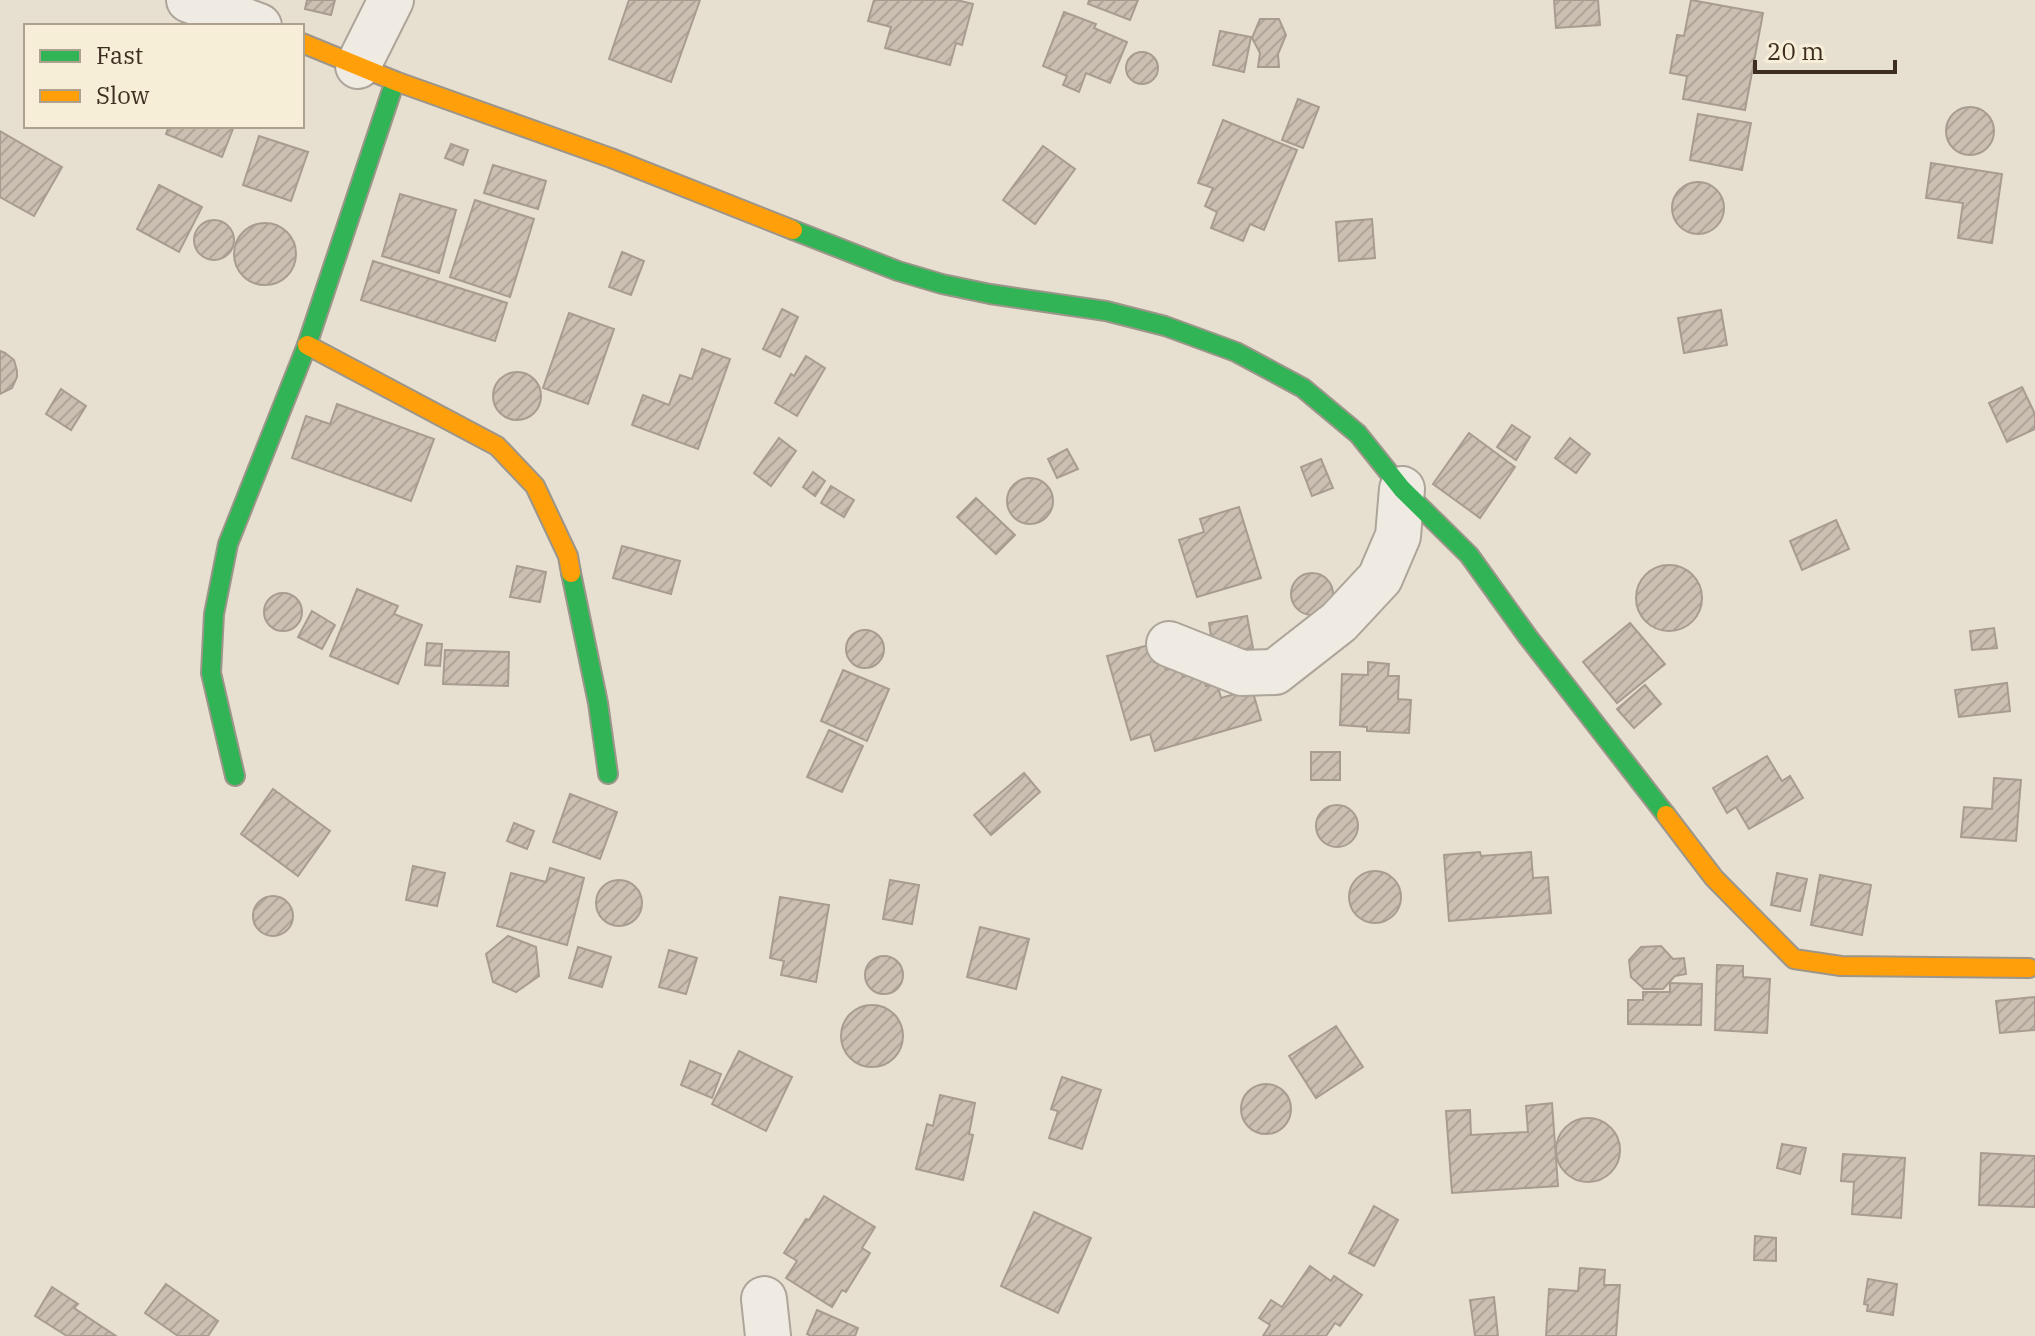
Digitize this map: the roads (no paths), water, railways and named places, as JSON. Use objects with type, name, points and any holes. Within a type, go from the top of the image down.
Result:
[{"type":"street","points":[[189,0],[254,24]]},
{"type":"street","points":[[235,776],[211,673],[214,614],[228,544],[307,345],[377,74],[391,0]]},
{"type":"street","points":[[304,44],[377,74],[611,158],[898,271],[990,294],[1106,311],[1165,326],[1236,352],[1303,388],[1358,434],[1402,489],[1469,555],[1528,637],[1714,878],[1794,959],[1841,966],[2029,968]]},
{"type":"street","points":[[307,345],[497,446],[535,486],[568,556],[598,703],[608,774]]},
{"type":"street","points":[[1169,644],[1242,673],[1275,672],[1339,622],[1380,578],[1398,536],[1402,489]]}]
